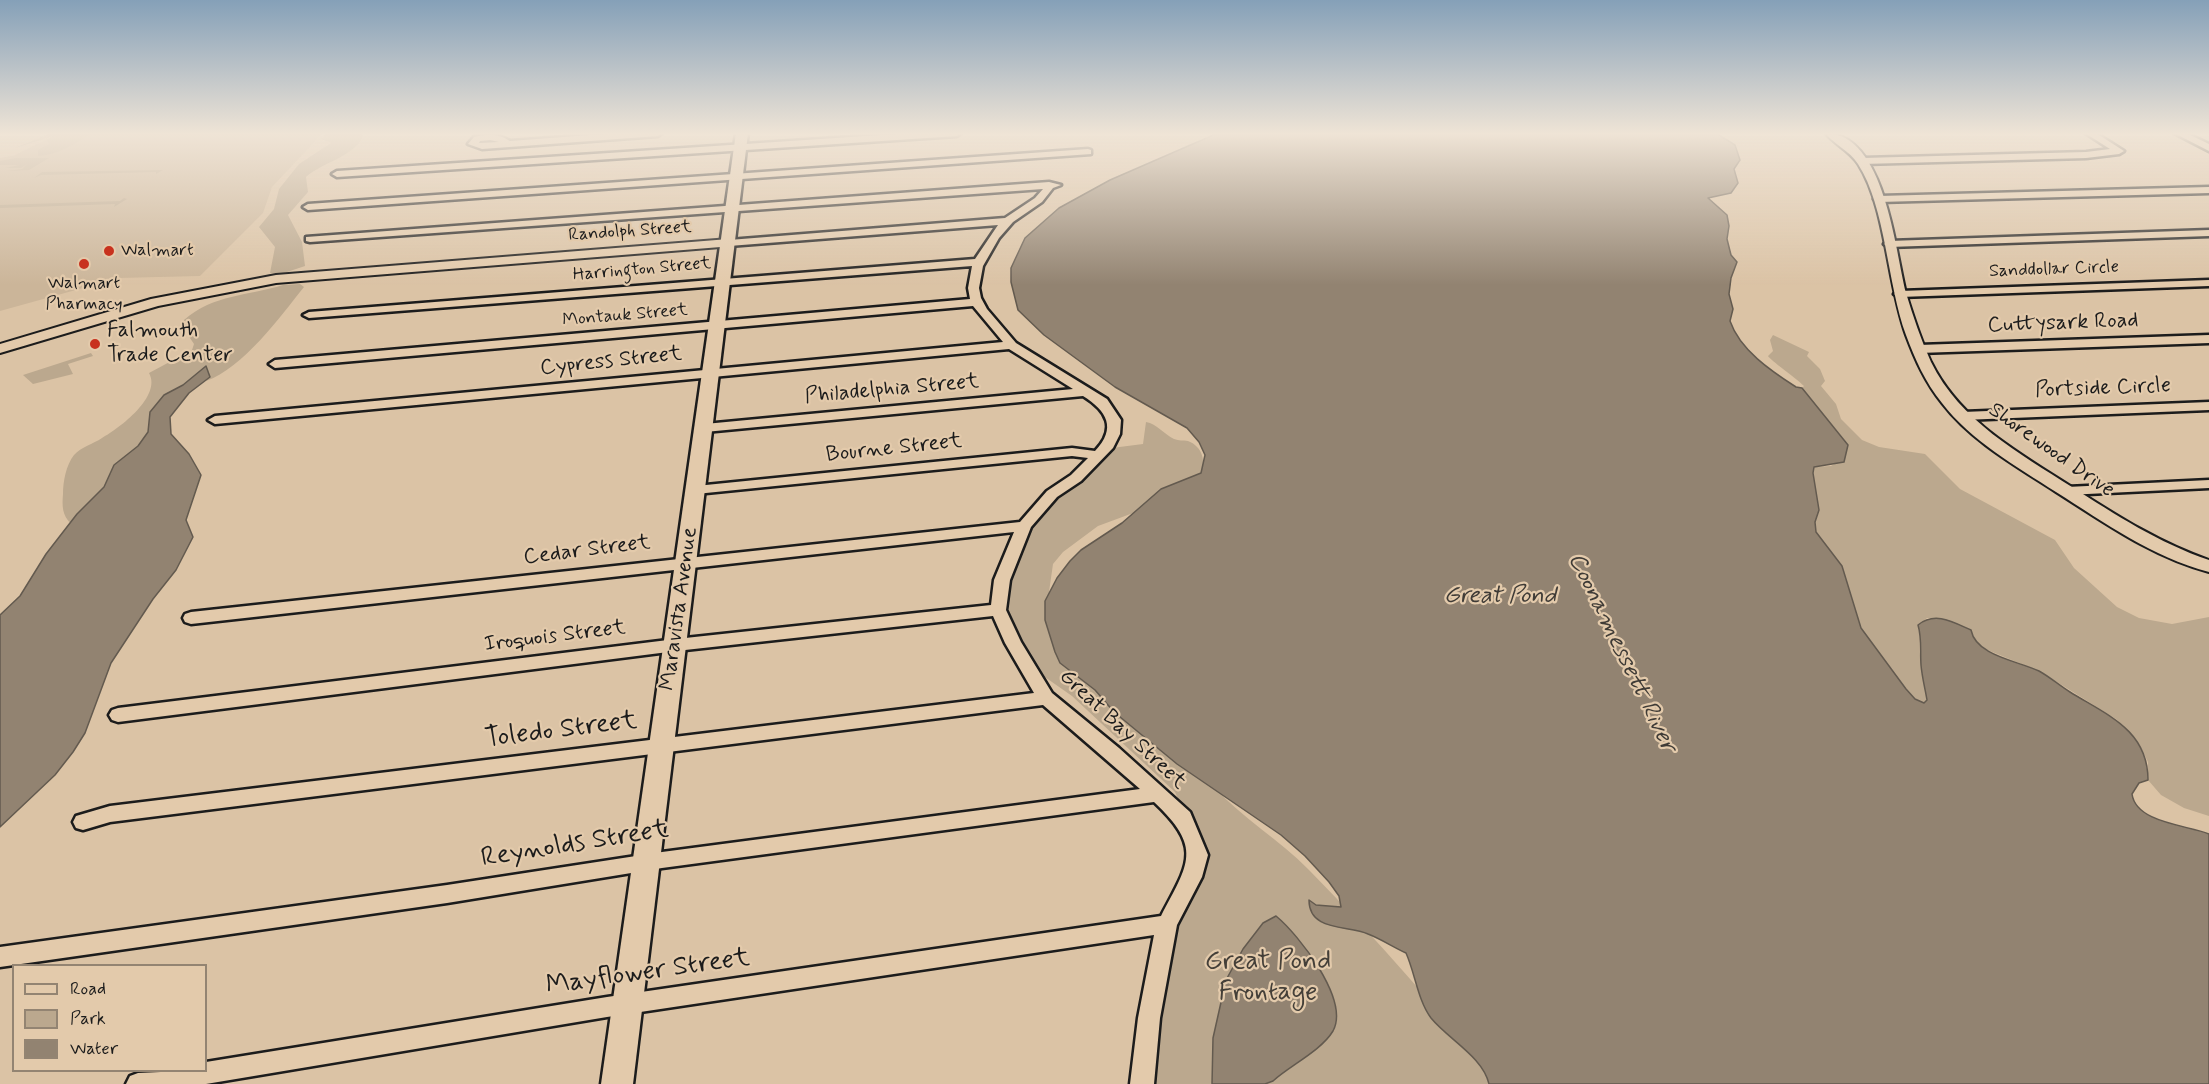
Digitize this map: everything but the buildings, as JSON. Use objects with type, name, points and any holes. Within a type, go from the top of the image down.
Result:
[{"type":"main road","name":"Maravista Avenue","points":[[617,1084],[736,184]]},
{"type":"street","points":[[308,207],[632,184]]},
{"type":"street","name":"Shorewood Drive","points":[[1872,184],[1879,199],[1900,294],[1919,349],[1929,374],[1963,416],[2002,450],[2150,543],[2185,559],[2209,566]]},
{"type":"street","points":[[310,239],[1053,185],[1046,194],[1008,221],[979,262],[974,286],[977,302],[991,323],[1008,339],[1011,345],[1102,402],[1114,420],[1113,434],[1108,445],[1076,478],[1045,501],[1024,526],[1002,580],[998,610]]},
{"type":"street","points":[[1879,199],[2209,190]]},
{"type":"street","name":"Randolph Street","points":[[0,349],[131,307],[256,282],[317,274],[1008,221]]},
{"type":"street","name":"Sanddollar Circle","points":[[1889,244],[2209,233]]},
{"type":"street","name":"Harrington Street","points":[[309,315],[979,262]]},
{"type":"street","name":"Sanddollar Circle","points":[[1900,294],[2209,283]]},
{"type":"street","name":"Montauk Street","points":[[275,364],[977,302]]},
{"type":"street","name":"Cuttysark Road","points":[[1919,349],[2209,339]]},
{"type":"street","name":"Cypress Street","points":[[215,420],[1011,345]]},
{"type":"street","name":"Philadelphia Street","points":[[705,428],[1083,392]]},
{"type":"street","name":"Portside Circle","points":[[1963,416],[2209,406]]},
{"type":"street","name":"Bourne Street","points":[[696,490],[1072,452],[1097,454]]},
{"type":"street","points":[[2067,491],[2209,484]]},
{"type":"street","name":"Cedar Street","points":[[191,618],[1024,526]]},
{"type":"street","name":"Iroquois Street","points":[[118,715],[676,645],[998,610]]},
{"type":"street","name":"Great Bay Street","points":[[998,610],[1013,643],[1046,698],[1159,794],[1182,818],[1198,855],[1192,877],[1167,924],[1147,1029],[1142,1084]]},
{"type":"street","name":"Toledo Street","points":[[84,822],[110,814],[1046,698]]},
{"type":"street","name":"Reynolds Street","points":[[0,957],[447,894],[646,862],[1159,794]]},
{"type":"street","name":"Mayflower Street","points":[[138,1084],[628,1004],[1167,924]]},
{"type":"shaded area","points":[[0,184],[275,184],[263,213],[200,276],[119,278],[0,311]]},
{"type":"green space","points":[[283,184],[307,184],[308,192],[288,215],[302,242],[305,266],[284,273],[270,273],[275,247],[259,227],[274,209],[279,189]]},
{"type":"green space","points":[[127,199],[114,207],[115,204],[0,208],[0,205],[120,201]]},
{"type":"green space","points":[[300,284],[304,287],[260,340],[234,365],[206,381],[210,377],[206,367],[183,385],[164,395],[150,411],[148,432],[138,446],[114,465],[104,487],[77,514],[71,524],[64,514],[63,502],[64,479],[71,459],[80,450],[119,427],[137,410],[150,391],[149,373],[192,350],[194,344],[184,329],[184,320],[195,311],[219,300],[283,285]]},
{"type":"green space","points":[[1773,335],[1809,352],[1807,356],[1820,369],[1825,381],[1821,386],[1836,404],[1841,419],[1862,440],[1879,447],[1925,454],[1960,489],[2055,540],[2074,568],[2117,607],[2139,618],[2172,624],[2209,617],[2209,816],[2184,808],[2161,795],[2148,780],[2148,762],[2139,744],[2116,719],[2041,672],[1985,649],[1973,638],[1940,618],[1927,618],[1919,625],[1921,661],[1927,700],[1924,703],[1915,699],[1861,628],[1842,566],[1816,532],[1815,522],[1819,510],[1812,473],[1814,467],[1831,466],[1844,458],[1848,445],[1807,396],[1802,388],[1804,386],[1768,356],[1773,351],[1770,340]]},
{"type":"green space","points":[[91,353],[93,356],[68,364],[73,374],[33,384],[23,375]]},
{"type":"green space","name":"Great Pond Frontage","points":[[1146,422],[1174,439],[1188,441],[1197,447],[1203,460],[1201,476],[1152,506],[1098,526],[1063,552],[1053,564],[1049,592],[1214,787],[1298,859],[1334,896],[1407,975],[1500,1084],[1138,1084],[1166,923],[1186,884],[1192,830],[1175,792],[1072,696],[1042,675],[1004,615],[1002,583],[1026,523],[1104,449],[1143,444]]},
{"type":"water","name":"Great Pond","points":[[1103,184],[1738,184],[1731,193],[1708,198],[1727,215],[1729,226],[1727,239],[1731,255],[1737,262],[1731,278],[1729,294],[1733,309],[1730,321],[1741,341],[1757,359],[1796,387],[1802,388],[1848,445],[1844,462],[1814,467],[1819,510],[1815,522],[1816,532],[1842,566],[1861,628],[1906,689],[1915,699],[1924,703],[1927,700],[1921,669],[1918,625],[1937,618],[1951,621],[1971,630],[1974,639],[1989,652],[2039,671],[2123,726],[2141,748],[2146,763],[2148,780],[2139,783],[2132,794],[2136,804],[2152,817],[2164,822],[2209,834],[2209,1084],[1489,1084],[1480,1065],[1431,1018],[1420,995],[1406,953],[1368,934],[1331,926],[1315,918],[1309,900],[1316,905],[1341,907],[1339,896],[1305,856],[1281,835],[1177,764],[1114,712],[1095,690],[1060,663],[1045,620],[1045,601],[1057,578],[1081,550],[1122,523],[1161,489],[1201,473],[1205,455],[1199,442],[1187,428],[1115,387],[1044,335],[1018,310],[1011,282],[1011,268],[1025,238],[1059,208]]},
{"type":"water","points":[[206,366],[210,377],[189,393],[170,417],[171,434],[189,454],[201,475],[186,520],[193,537],[176,570],[153,599],[111,663],[85,733],[73,752],[55,775],[0,827],[0,615],[20,596],[46,554],[77,514],[104,487],[114,465],[138,446],[148,432],[150,412],[164,395],[183,385]]},
{"type":"water","points":[[1276,916],[1297,938],[1320,969],[1334,1003],[1336,1018],[1333,1031],[1313,1052],[1273,1081],[1265,1084],[1212,1084],[1213,1038],[1226,980],[1243,949],[1263,923]]},
{"type":"place","name":"Walmart","points":[[109,251]]},
{"type":"place","name":"Walmart Pharmacy","points":[[84,264]]},
{"type":"place","name":"Falmouth Trade Center","points":[[95,344]]},
{"type":"water label","name":"Coonamessett River","points":[[1621,653]]}]
